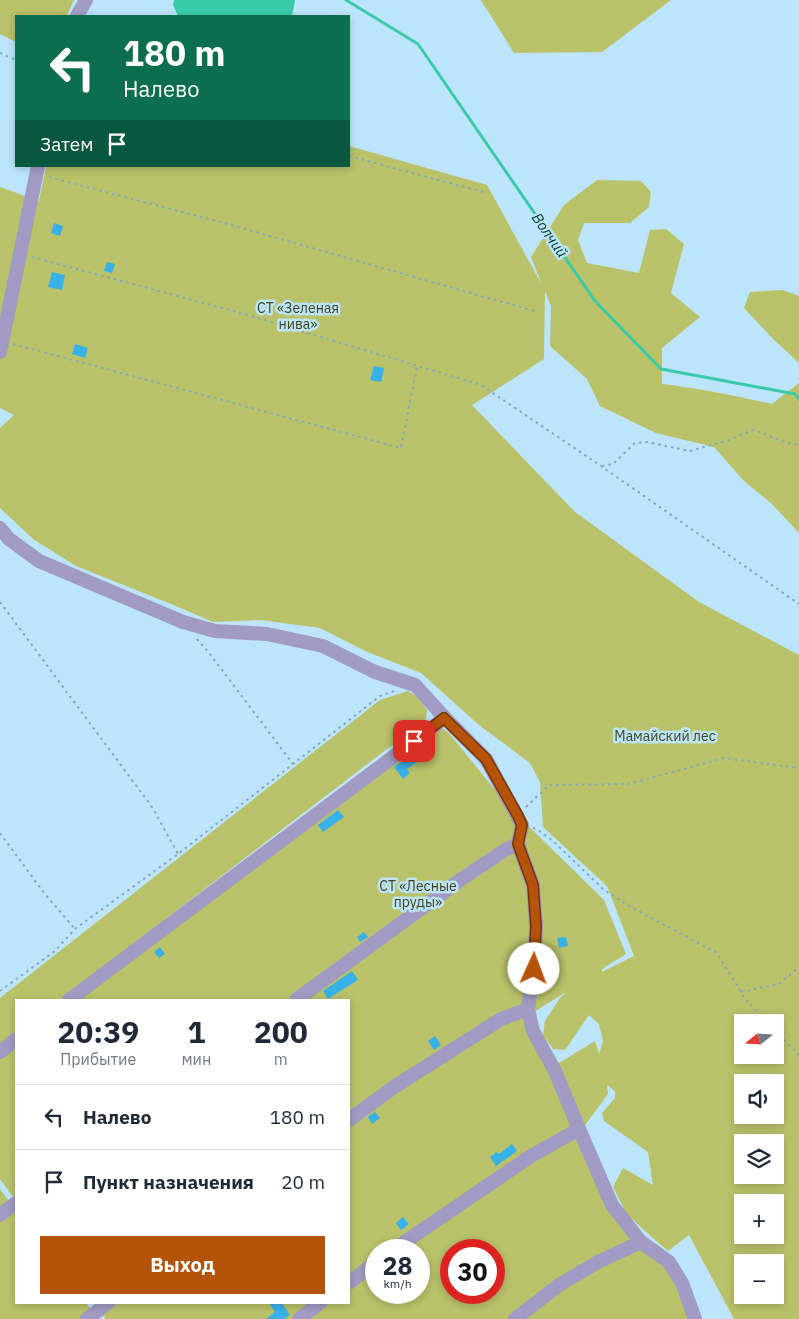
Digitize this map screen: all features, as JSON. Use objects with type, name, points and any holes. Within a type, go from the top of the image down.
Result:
[{"type":"street","points":[[78,15],[86,0]]},
{"type":"street","points":[[1,347],[37,170]]},
{"type":"street","points":[[0,528],[9,539],[39,561],[183,622],[215,631],[267,634],[323,646],[375,672],[415,685],[444,718],[486,759],[520,821],[518,844],[533,885],[536,926],[534,969],[528,1009],[533,1031],[555,1071],[578,1129],[612,1205],[641,1242],[669,1262],[682,1283],[695,1319]]},
{"type":"street","points":[[69,999],[444,718]]},
{"type":"street","points":[[297,999],[463,878],[504,850],[518,844]]},
{"type":"street","points":[[350,1119],[394,1087],[501,1018],[528,1009]]},
{"type":"street","points":[[0,1052],[15,1040]]},
{"type":"street","points":[[409,1239],[531,1156],[578,1129]]},
{"type":"street","points":[[0,1215],[15,1205]]},
{"type":"street","points":[[515,1319],[559,1285],[598,1262],[641,1242]]},
{"type":"street","points":[[350,1281],[365,1270]]},
{"type":"street","points":[[87,1319],[106,1304]]},
{"type":"street","points":[[299,1319],[318,1304]]},
{"type":"path","points":[[0,53],[15,60]]},
{"type":"path","points":[[350,156],[483,192]]},
{"type":"path","points":[[37,170],[538,312]]},
{"type":"path","points":[[20,254],[241,313],[481,385],[799,604]]},
{"type":"path","points":[[1,347],[401,448],[417,366]]},
{"type":"path","points":[[601,466],[613,464],[635,443],[647,442],[690,451],[726,441],[753,430],[788,443],[799,445]]},
{"type":"path","points":[[0,602],[152,807],[178,854]]},
{"type":"path","points":[[183,622],[210,654],[293,764]]},
{"type":"path","points":[[0,991],[55,951],[75,929],[178,854],[380,696],[415,685]]},
{"type":"path","points":[[759,1014],[746,1000],[717,953],[629,906],[603,889],[553,841],[520,821],[549,785],[629,784],[724,758],[799,768]]},
{"type":"path","points":[[0,833],[44,893],[75,929]]},
{"type":"path","points":[[741,992],[779,984],[799,966]]},
{"type":"path","points":[[784,1040],[799,1056]]},
{"type":"green space","points":[[0,0],[74,0],[67,15],[15,15],[15,42],[0,34]]},
{"type":"green space","points":[[481,0],[671,0],[602,52],[514,53]]},
{"type":"green space","points":[[350,146],[487,185],[542,285],[531,257],[564,205],[597,180],[641,181],[651,192],[649,207],[630,223],[584,223],[578,240],[587,263],[639,273],[650,230],[666,229],[684,244],[671,293],[700,317],[662,348],[662,384],[772,404],[799,383],[799,533],[772,504],[744,481],[714,447],[656,433],[600,406],[587,379],[550,346],[551,306],[545,291],[544,359],[472,405],[575,512],[699,602],[799,655],[799,1319],[734,1319],[689,1235],[668,1251],[626,1213],[613,1187],[623,1168],[653,1185],[648,1152],[604,1121],[602,1113],[615,1098],[615,1091],[607,1085],[608,1094],[577,1136],[642,1246],[666,1264],[692,1319],[106,1319],[94,1304],[350,1304],[350,999],[75,999],[432,722],[448,732],[509,807],[604,900],[626,954],[602,969],[602,972],[634,956],[607,886],[543,827],[540,782],[530,763],[479,725],[421,673],[365,651],[320,628],[261,620],[213,622],[76,566],[33,539],[0,508],[0,428],[14,415],[0,408],[0,187],[39,201],[46,167],[350,167]],"holes":[[[566,992],[545,1021],[543,1035],[553,1049],[565,1050],[589,1015],[599,1024],[603,1041],[599,1054],[595,1041],[559,1063],[523,1019]]]},
{"type":"green space","points":[[783,290],[799,296],[799,363],[744,308],[750,292]]},
{"type":"green space","points":[[408,691],[417,697],[427,710],[426,719],[61,999],[15,999],[15,1035],[0,1046],[0,998],[380,700]]},
{"type":"green space","points":[[15,1045],[15,1200],[0,1179],[0,1057]]},
{"type":"green space","points":[[0,1189],[15,1210],[15,1304],[87,1304],[99,1319],[0,1319]]},
{"type":"shaded area","points":[[174,0],[295,0],[292,15],[178,15],[173,5]]},
{"type":"building","points":[[54,223],[63,226],[60,236],[51,233]]},
{"type":"building","points":[[107,262],[115,264],[112,273],[104,271]]},
{"type":"building","points":[[52,272],[65,275],[62,290],[48,287]]},
{"type":"building","points":[[75,344],[88,348],[85,358],[72,354]]},
{"type":"building","points":[[374,366],[384,368],[381,382],[370,380]]},
{"type":"building","points":[[421,748],[426,756],[407,769],[410,773],[403,779],[394,767]]},
{"type":"building","points":[[338,810],[344,817],[323,832],[318,825]]},
{"type":"building","points":[[364,932],[368,937],[360,942],[357,937]]},
{"type":"building","points":[[566,937],[568,946],[559,948],[557,938]]},
{"type":"building","points":[[160,947],[165,954],[159,958],[154,952]]},
{"type":"building","points":[[352,971],[358,980],[328,999],[323,991]]},
{"type":"building","points":[[435,1036],[441,1045],[434,1050],[428,1041]]},
{"type":"building","points":[[375,1112],[380,1118],[372,1124],[368,1117]]},
{"type":"building","points":[[512,1144],[517,1151],[496,1166],[490,1157],[497,1152],[499,1154]]},
{"type":"building","points":[[403,1217],[409,1224],[401,1230],[396,1223]]},
{"type":"building","points":[[269,1304],[282,1304],[290,1315],[284,1319],[266,1319],[275,1312]]},
{"type":"waterway","name":"Волчий","points":[[346,0],[418,44],[595,301],[661,369],[795,394],[799,399]]},
{"type":"route","points":[[414,741],[444,718],[486,759],[518,816],[522,825],[518,844],[533,885],[536,926],[534,969]]},
{"type":"park label","name":"СТ «Зеленая нива»","points":[[298,316]]},
{"type":"park label","name":"Мамайский лес","points":[[665,736]]},
{"type":"park label","name":"СТ «Лесные пруды»","points":[[418,894]]}]
